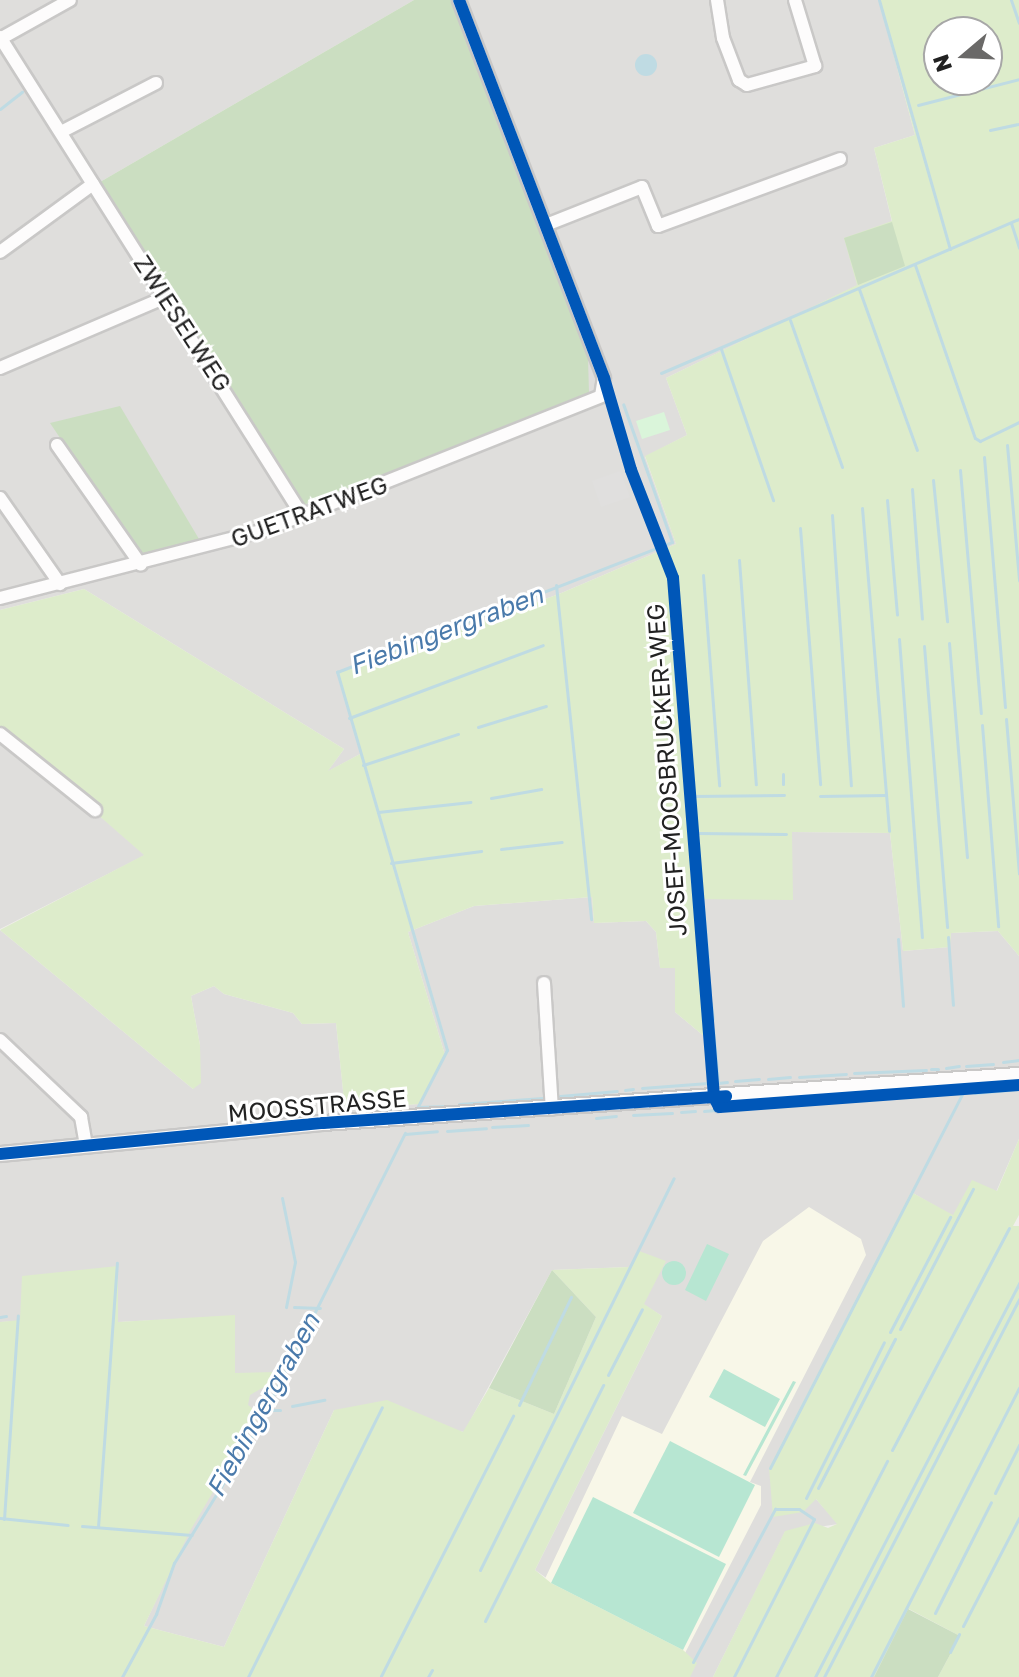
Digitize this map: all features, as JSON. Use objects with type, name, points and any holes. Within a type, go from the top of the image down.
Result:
[{"type":"street","points":[[0,38],[70,0]]},
{"type":"street","points":[[459,0],[546,225],[642,187],[658,226],[840,159]]},
{"type":"street","points":[[717,0],[723,38],[739,80],[747,85],[815,66],[795,0]]},
{"type":"street","name":"ZWIESELWEG","points":[[0,38],[302,515]]},
{"type":"street","points":[[61,132],[156,83]]},
{"type":"street","points":[[0,252],[93,184]]},
{"type":"street","name":"GUETRATWEG","points":[[0,598],[141,565],[302,515],[592,403],[605,390],[546,225]]},
{"type":"street","points":[[0,368],[166,297]]},
{"type":"street","points":[[57,445],[141,565]]},
{"type":"street","points":[[0,498],[60,584]]},
{"type":"street","points":[[0,734],[95,810]]},
{"type":"street","points":[[544,983],[552,1109]]},
{"type":"street","points":[[0,1040],[81,1117],[86,1146]]},
{"type":"street","name":"MOOSSTRASSE","points":[[0,1154],[1019,1075]]},
{"type":"shaded area","points":[[0,0],[414,0],[100,182],[588,358],[452,0],[879,0],[915,135],[874,148],[892,222],[858,285],[666,378],[687,435],[645,457],[676,544],[559,594],[338,673],[362,753],[327,772],[344,749],[84,589],[0,610]]},
{"type":"shaded area","points":[[620,471],[630,497],[601,507],[592,481]]},
{"type":"shaded area","points":[[0,729],[145,855],[0,929]]},
{"type":"shaded area","points":[[791,832],[890,833],[903,951],[949,947],[951,933],[998,931],[1019,956],[1019,1139],[996,1192],[953,1216],[911,1192],[816,1499],[838,1524],[785,1532],[713,1677],[690,1677],[535,1570],[662,1316],[643,1304],[629,1267],[552,1270],[464,1432],[334,1410],[224,1647],[144,1626],[248,1405],[235,1374],[235,1316],[118,1322],[118,1267],[20,1321],[0,1322],[0,930],[193,1089],[200,1045],[191,996],[214,986],[224,994],[293,1013],[302,1024],[336,1023],[345,1110],[418,1104],[445,1055],[408,932],[474,906],[592,897],[594,923],[646,921],[656,932],[660,968],[675,968],[675,1012],[705,1037],[694,899]]},
{"type":"shaded area","points":[[809,1207],[861,1239],[866,1255],[750,1482],[761,1486],[761,1505],[683,1657],[543,1583],[622,1416],[662,1434],[763,1241]]},
{"type":"green space","points":[[414,0],[452,0],[588,358],[589,393],[581,402],[303,505],[100,182]]},
{"type":"green space","points":[[879,0],[1019,0],[1019,956],[998,931],[951,933],[950,947],[903,951],[890,833],[792,832],[793,900],[695,899],[705,1037],[675,1012],[675,968],[660,968],[656,932],[646,921],[594,923],[592,897],[474,906],[408,932],[445,1055],[419,1104],[345,1110],[336,1023],[302,1024],[293,1013],[224,994],[214,986],[191,996],[200,1045],[201,1083],[193,1089],[0,930],[144,855],[0,729],[0,610],[84,589],[344,749],[328,771],[362,753],[338,673],[559,594],[676,544],[645,456],[687,435],[666,378],[857,285],[844,238],[892,221],[874,148],[915,135]]},
{"type":"green space","points":[[892,222],[905,266],[858,285],[844,238]]},
{"type":"green space","points":[[120,406],[199,539],[140,557],[50,423]]},
{"type":"green space","points":[[664,412],[670,430],[642,439],[636,421]]},
{"type":"green space","points":[[1019,1139],[1019,1215],[1013,1226],[1019,1226],[1019,1677],[938,1677],[960,1636],[909,1609],[874,1677],[713,1677],[785,1531],[815,1523],[828,1528],[837,1524],[816,1499],[803,1512],[773,1517],[769,1468],[911,1192],[953,1215],[972,1180],[997,1191]]},
{"type":"green space","points":[[707,1244],[729,1254],[706,1301],[685,1290]]},
{"type":"green space","points":[[639,1251],[666,1261],[644,1304],[662,1316],[535,1570],[551,1583],[683,1650],[697,1663],[690,1677],[0,1677],[0,1322],[20,1320],[22,1276],[118,1266],[118,1322],[235,1315],[235,1373],[277,1372],[276,1380],[250,1395],[248,1405],[259,1414],[190,1531],[144,1626],[224,1647],[334,1410],[387,1400],[463,1432],[489,1388],[554,1414],[596,1317],[552,1270],[629,1267]]},
{"type":"green space","points":[[674,1261],[683,1264],[686,1273],[683,1282],[674,1285],[665,1282],[662,1273],[665,1264]]},
{"type":"green space","points":[[552,1270],[596,1317],[554,1414],[489,1388]]},
{"type":"green space","points":[[724,1369],[780,1399],[765,1427],[709,1397]]},
{"type":"green space","points":[[793,1381],[796,1382],[746,1476],[743,1475]]},
{"type":"green space","points":[[670,1441],[755,1485],[719,1557],[633,1513]]},
{"type":"green space","points":[[593,1497],[726,1564],[683,1650],[551,1583]]},
{"type":"green space","points":[[908,1609],[960,1636],[938,1677],[874,1677]]},
{"type":"water","points":[[646,54],[654,57],[657,65],[654,73],[646,76],[638,73],[635,65],[638,57]]},
{"type":"waterway","points":[[879,0],[950,249]]},
{"type":"waterway","points":[[1011,0],[1019,23]]},
{"type":"waterway","points":[[918,105],[1019,79]]},
{"type":"waterway","points":[[0,109],[22,92]]},
{"type":"waterway","points":[[990,130],[1019,124]]},
{"type":"waterway","name":"Fiebingergraben","points":[[661,373],[1019,219]]},
{"type":"waterway","points":[[1011,223],[1019,248]]},
{"type":"waterway","points":[[915,265],[975,438],[980,441],[1019,422]]},
{"type":"waterway","points":[[859,289],[917,450]]},
{"type":"waterway","points":[[790,320],[842,467]]},
{"type":"waterway","points":[[721,349],[773,500]]},
{"type":"waterway","name":"Fiebingergraben","points":[[415,1112],[447,1050],[337,672],[672,542],[623,404]]},
{"type":"waterway","points":[[1007,445],[1019,580]]},
{"type":"waterway","points":[[984,457],[1005,707]]},
{"type":"waterway","points":[[960,470],[981,713]]},
{"type":"waterway","points":[[933,480],[947,621]]},
{"type":"waterway","points":[[912,489],[922,619]]},
{"type":"waterway","points":[[887,500],[897,615]]},
{"type":"waterway","points":[[862,508],[889,831]]},
{"type":"waterway","points":[[832,515],[851,785]]},
{"type":"waterway","points":[[800,528],[820,784]]},
{"type":"waterway","points":[[739,560],[756,784]]},
{"type":"waterway","points":[[703,575],[719,785]]},
{"type":"waterway","points":[[556,585],[591,919]]},
{"type":"waterway","points":[[899,639],[922,937]]},
{"type":"waterway","points":[[949,643],[967,857]]},
{"type":"waterway","points":[[349,718],[543,645]]},
{"type":"waterway","points":[[924,646],[947,927]]},
{"type":"waterway","points":[[478,727],[546,706]]},
{"type":"waterway","points":[[1006,719],[1019,873]]},
{"type":"waterway","points":[[982,725],[998,926]]},
{"type":"waterway","points":[[363,765],[458,734]]},
{"type":"waterway","points":[[783,774],[783,784]]},
{"type":"waterway","points":[[491,798],[541,789]]},
{"type":"waterway","points":[[708,961],[693,796],[784,795]]},
{"type":"waterway","points":[[820,796],[886,795]]},
{"type":"waterway","points":[[378,812],[470,802]]},
{"type":"waterway","points":[[698,833],[786,834]]},
{"type":"waterway","points":[[501,849],[562,842]]},
{"type":"waterway","points":[[391,863],[481,851]]},
{"type":"waterway","points":[[948,937],[953,1005]]},
{"type":"waterway","points":[[898,939],[903,1006]]},
{"type":"waterway","points":[[708,973],[710,991]]},
{"type":"waterway","points":[[711,1003],[713,1019]]},
{"type":"waterway","points":[[713,1029],[718,1083],[727,1082]]},
{"type":"waterway","points":[[1003,1062],[1019,1060]]},
{"type":"waterway","points":[[966,1066],[993,1064]]},
{"type":"waterway","points":[[946,1068],[959,1066]]},
{"type":"waterway","points":[[931,1069],[938,1069]]},
{"type":"waterway","points":[[854,1073],[926,1070]]},
{"type":"waterway","points":[[799,1077],[846,1074]]},
{"type":"waterway","points":[[768,1079],[790,1077]]},
{"type":"waterway","points":[[735,1081],[759,1079]]},
{"type":"waterway","points":[[642,1088],[708,1083]]},
{"type":"waterway","points":[[625,1090],[633,1089]]},
{"type":"waterway","points":[[975,1093],[1019,1089]]},
{"type":"waterway","points":[[560,1096],[617,1091]]},
{"type":"waterway","points":[[770,1468],[963,1093]]},
{"type":"waterway","points":[[925,1094],[966,1093]]},
{"type":"waterway","points":[[902,1096],[917,1094]]},
{"type":"waterway","points":[[459,1104],[543,1098]]},
{"type":"waterway","points":[[813,1103],[840,1101]]},
{"type":"waterway","points":[[774,1105],[806,1103]]},
{"type":"waterway","points":[[418,1107],[446,1106]]},
{"type":"waterway","points":[[704,1111],[761,1106]]},
{"type":"waterway","points":[[681,1112],[695,1111]]},
{"type":"waterway","points":[[633,1115],[672,1113]]},
{"type":"waterway","points":[[596,1118],[616,1116]]},
{"type":"waterway","points":[[492,1127],[528,1125]]},
{"type":"waterway","points":[[447,1131],[486,1128]]},
{"type":"waterway","points":[[405,1134],[437,1131]]},
{"type":"waterway","name":"Fiebingergraben","points":[[122,1677],[156,1614],[174,1563],[254,1433],[405,1133]]},
{"type":"waterway","points":[[480,1570],[674,1178]]},
{"type":"waterway","points":[[900,1329],[973,1189]]},
{"type":"waterway","points":[[282,1198],[295,1262],[286,1307]]},
{"type":"waterway","points":[[890,1332],[950,1217]]},
{"type":"waterway","points":[[892,1450],[1009,1228]]},
{"type":"waterway","points":[[98,1527],[117,1263]]},
{"type":"waterway","points":[[815,1677],[1019,1283]]},
{"type":"waterway","points":[[519,1405],[571,1297]]},
{"type":"waterway","points":[[824,1677],[1019,1299]]},
{"type":"waterway","points":[[294,1307],[320,1308]]},
{"type":"waterway","points":[[608,1375],[642,1309]]},
{"type":"waterway","points":[[4,1519],[18,1315]]},
{"type":"waterway","points":[[0,1317],[6,1316]]},
{"type":"waterway","points":[[818,1488],[895,1339]]},
{"type":"waterway","points":[[806,1498],[884,1342]]},
{"type":"waterway","points":[[485,1621],[603,1385]]},
{"type":"waterway","points":[[871,1677],[1019,1388]]},
{"type":"waterway","points":[[292,1406],[324,1400]]},
{"type":"waterway","points":[[248,1677],[382,1407]]},
{"type":"waterway","points":[[266,1410],[280,1410]]},
{"type":"waterway","points":[[381,1676],[513,1416]]},
{"type":"waterway","points":[[995,1493],[1019,1445]]},
{"type":"waterway","points":[[776,1677],[887,1461]]},
{"type":"waterway","points":[[935,1613],[991,1502]]},
{"type":"waterway","points":[[693,1662],[775,1509],[799,1509],[814,1519],[734,1677]]},
{"type":"waterway","points":[[0,1518],[68,1525]]},
{"type":"waterway","points":[[963,1626],[1019,1518]]},
{"type":"waterway","points":[[82,1526],[192,1535]]},
{"type":"waterway","points":[[950,1652],[959,1634]]},
{"type":"waterway","points":[[428,1677],[432,1670]]},
{"type":"cycle path","name":"JOSEF-MOOSBRUCKER-WEG","points":[[459,0],[604,378],[631,470],[673,578],[714,1097],[719,1107],[1019,1085]]},
{"type":"cycle path","points":[[0,1154],[323,1123],[726,1096]]}]
